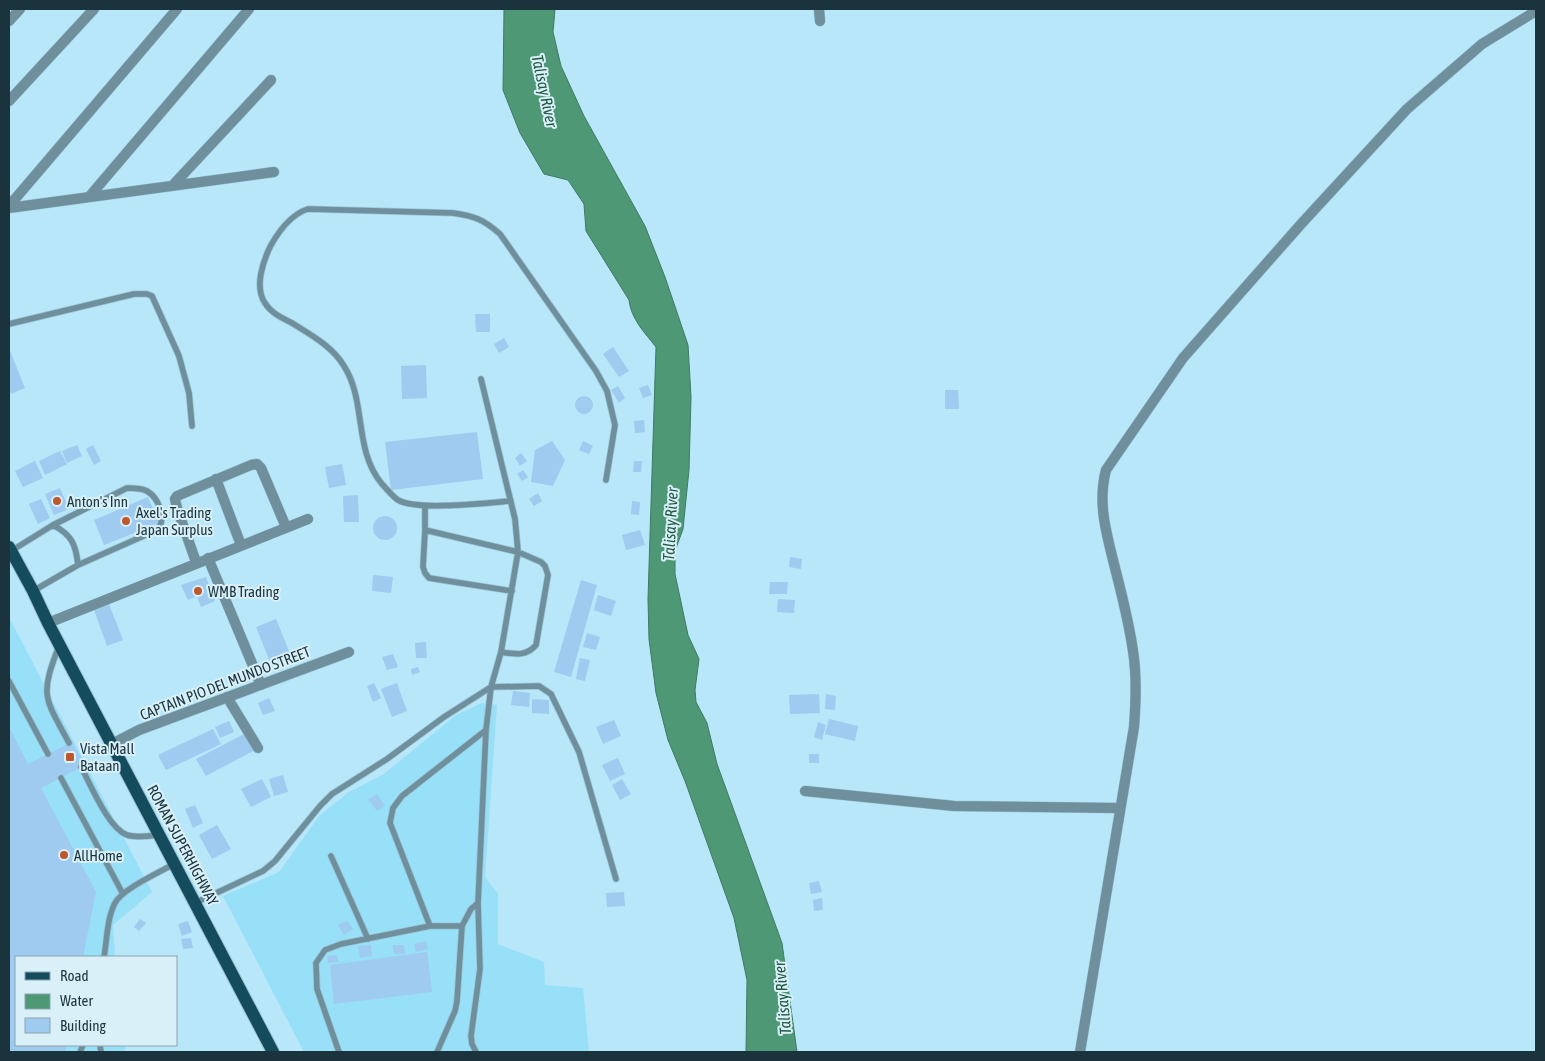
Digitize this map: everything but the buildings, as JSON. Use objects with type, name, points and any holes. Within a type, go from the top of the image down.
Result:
[{"type":"main road","name":"ROMAN SUPERHIGHWAY","points":[[10,552],[33,591],[273,1052]]},
{"type":"street","points":[[9,22],[20,9]]},
{"type":"street","points":[[9,101],[94,9]]},
{"type":"street","points":[[9,207],[177,9]]},
{"type":"street","points":[[89,197],[249,9]]},
{"type":"street","points":[[819,9],[820,21]]},
{"type":"street","points":[[1080,1052],[1119,808],[1134,727],[1136,676],[1133,651],[1104,521],[1102,486],[1106,470],[1183,358],[1302,223],[1401,116],[1482,44],[1536,11]]},
{"type":"street","points":[[174,184],[271,80]]},
{"type":"street","points":[[9,207],[274,172]]},
{"type":"street","points":[[196,562],[175,499],[179,494],[251,465],[260,466],[286,528]]},
{"type":"street","points":[[216,479],[241,545]]},
{"type":"street","points":[[48,622],[308,519]]},
{"type":"street","points":[[208,558],[261,685]]},
{"type":"street","name":"CAPTAIN PIO DEL MUNDO STREET","points":[[112,744],[139,730],[349,652]]},
{"type":"street","points":[[227,697],[258,748]]},
{"type":"street","points":[[805,791],[954,806],[1119,808]]},
{"type":"lane","points":[[511,501],[425,506],[407,504],[398,500],[376,476],[365,453],[352,382],[344,365],[314,336],[272,312],[264,302],[260,284],[265,258],[273,242],[292,217],[300,211],[318,209],[453,213],[474,216],[487,223],[500,234],[608,391],[615,425],[606,480]]},
{"type":"lane","points":[[9,324],[134,294],[152,296],[179,356],[189,393],[192,426]]},
{"type":"lane","points":[[476,1052],[472,1044],[472,1036],[480,969],[478,903],[486,730],[491,687],[500,652],[518,552],[511,501],[480,379]]},
{"type":"lane","points":[[10,552],[54,525],[127,488],[147,491],[155,498],[162,517],[162,525],[157,530],[78,565],[33,591]]},
{"type":"lane","points":[[425,506],[423,567],[424,573],[429,578],[512,591]]},
{"type":"lane","points":[[54,525],[66,532],[74,543],[78,565]]},
{"type":"lane","points":[[424,530],[518,552],[546,566],[548,575],[536,645],[531,651],[523,654],[500,652]]},
{"type":"lane","points":[[60,644],[48,674],[47,702],[68,743]]},
{"type":"lane","points":[[9,681],[48,754]]},
{"type":"lane","points":[[195,903],[263,871],[275,861],[332,794],[387,759],[444,717],[491,687],[539,686],[551,694],[579,752],[616,879]]},
{"type":"lane","points":[[430,926],[390,823],[393,808],[402,796],[486,730]]},
{"type":"lane","points":[[81,767],[111,824],[127,835],[139,837],[159,835]]},
{"type":"lane","points":[[61,778],[123,894]]},
{"type":"lane","points":[[331,856],[368,939]]},
{"type":"lane","points":[[104,956],[112,912],[116,902],[123,894],[174,864]]},
{"type":"lane","points":[[437,1052],[457,1002],[462,926],[471,909],[478,903]]},
{"type":"lane","points":[[338,1052],[317,989],[316,963],[325,950],[341,944],[430,926],[462,926]]},
{"type":"shaded area","name":"Vista Mall Bataan","points":[[9,617],[152,892],[113,925],[115,956],[15,956],[15,1046],[126,1046],[124,1052],[9,1052]]},
{"type":"shaded area","points":[[482,703],[497,705],[485,877],[498,894],[498,944],[544,962],[545,985],[583,988],[589,1052],[304,1052],[223,896],[279,872],[320,815],[349,792],[384,774],[456,715]]},
{"type":"water","name":"Talisay River","points":[[504,9],[555,9],[553,32],[561,66],[584,116],[645,226],[688,345],[691,397],[689,470],[683,529],[675,551],[675,574],[688,635],[699,659],[695,690],[696,702],[707,723],[717,764],[782,943],[797,1052],[746,1052],[747,980],[734,918],[685,781],[668,740],[656,693],[649,639],[648,599],[656,347],[636,320],[629,300],[586,231],[584,204],[568,180],[544,174],[520,133],[503,90]]},
{"type":"place","name":"Anton's Inn","points":[[57,501]]},
{"type":"place","name":"Axel's Trading Japan Surplus","points":[[126,521]]},
{"type":"place","name":"WMB Trading","points":[[198,591]]},
{"type":"place","name":"Vista Mall Bataan","points":[[70,757]]},
{"type":"place","name":"AllHome","points":[[64,855]]}]
